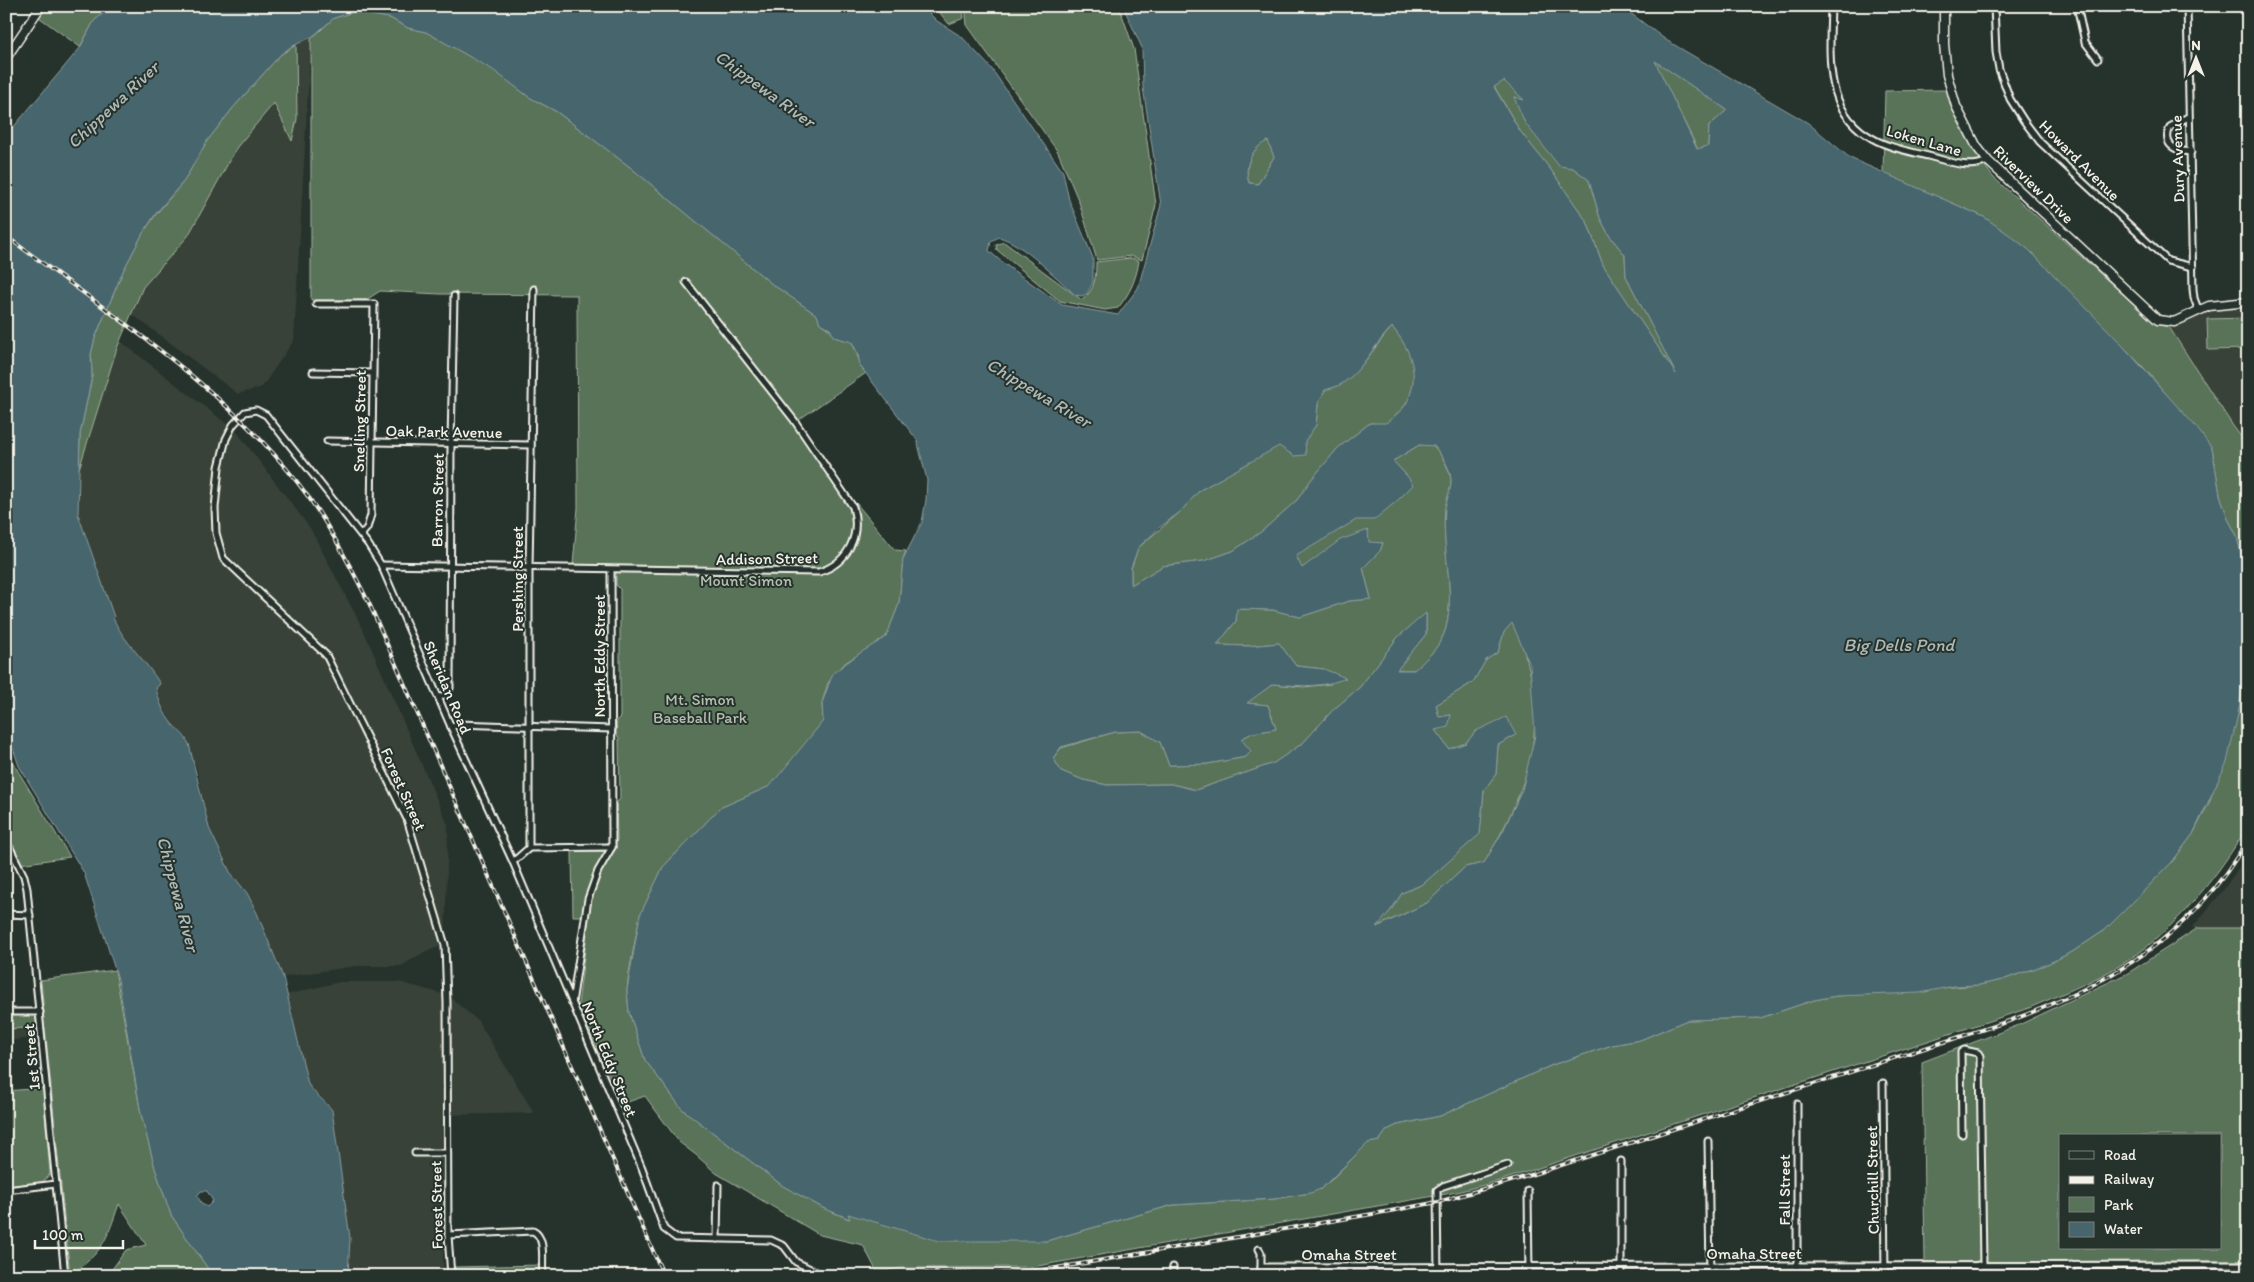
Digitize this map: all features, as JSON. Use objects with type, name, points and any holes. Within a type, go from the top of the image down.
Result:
[{"type":"street","points":[[6,58],[41,6]]},
{"type":"street","name":"Loken Lane","points":[[1831,6],[1830,48],[1834,91],[1838,104],[1852,124],[1868,136],[1886,144],[1961,165],[1974,166],[1988,161]]},
{"type":"street","name":"Riverview Drive","points":[[1944,6],[1944,44],[1951,90],[1963,124],[1988,161],[2158,320],[2174,322],[2182,320],[2198,309]]},
{"type":"street","name":"Howard Avenue","points":[[1994,6],[1994,36],[1999,69],[2010,99],[2040,142],[2168,261],[2192,267]]},
{"type":"street","points":[[2077,6],[2085,42],[2098,59]]},
{"type":"street","name":"Dury Avenue","points":[[2186,6],[2188,117],[2191,152],[2192,267],[2194,298],[2198,309]]},
{"type":"street","points":[[2188,117],[2174,124],[2167,134],[2171,147],[2176,151],[2191,152]]},
{"type":"street","name":"Addison Street","points":[[382,565],[819,572],[831,569],[841,562],[853,542],[856,530],[856,517],[853,507],[794,420],[686,282]]},
{"type":"street","name":"Pershing Street","points":[[529,848],[529,568],[534,289]]},
{"type":"street","name":"Barron Street","points":[[439,698],[447,693],[450,688],[450,443],[454,296]]},
{"type":"street","points":[[2198,309],[2218,304],[2248,302]]},
{"type":"street","name":"Snelling Street","points":[[316,304],[374,304],[371,515],[367,528],[361,535]]},
{"type":"street","points":[[313,372],[372,373]]},
{"type":"street","name":"Forest Street","points":[[256,410],[251,410],[242,415],[233,425],[226,439],[219,467],[215,508],[216,533],[223,558],[326,655],[407,819],[445,945],[448,1235],[451,1276]]},
{"type":"street","name":"Sheridan Road","points":[[256,410],[266,415],[361,535],[382,565],[451,727],[513,862],[572,1003]]},
{"type":"street","name":"Oak Park Avenue","points":[[327,441],[531,445]]},
{"type":"street","name":"North Eddy Street","points":[[611,570],[612,847],[598,871],[588,899],[572,1003],[642,1168],[664,1228],[676,1238],[771,1240],[784,1246],[796,1262],[825,1276]]},
{"type":"street","points":[[451,727],[458,724],[612,729]]},
{"type":"street","name":"1st Street","points":[[6,840],[24,876],[30,914],[65,1276]]},
{"type":"street","points":[[513,862],[529,848],[612,847]]},
{"type":"street","points":[[6,914],[30,914]]},
{"type":"street","points":[[6,1012],[40,1012]]},
{"type":"street","points":[[1962,1134],[1961,1052],[1964,1050],[1978,1052],[1980,1056],[1980,1265],[1978,1276]]},
{"type":"street","name":"Churchill Street","points":[[1883,1083],[1885,1276]]},
{"type":"street","name":"Fall Street","points":[[1797,1104],[1797,1276]]},
{"type":"street","points":[[1708,1141],[1710,1276]]},
{"type":"street","points":[[415,1153],[448,1153]]},
{"type":"street","points":[[1621,1161],[1621,1276]]},
{"type":"street","points":[[1438,1276],[1437,1190],[1443,1186],[1508,1165]]},
{"type":"street","points":[[6,1190],[56,1184]]},
{"type":"street","points":[[717,1239],[718,1185]]},
{"type":"street","points":[[1528,1191],[1529,1276]]},
{"type":"street","points":[[448,1235],[533,1231],[542,1239],[544,1276]]},
{"type":"street","points":[[1259,1249],[1261,1253],[1261,1276]]},
{"type":"street","points":[[2071,1265],[2071,1276]]},
{"type":"street","points":[[2162,1265],[2162,1276]]},
{"type":"street","name":"Omaha Street","points":[[1261,1267],[2248,1265]]},
{"type":"street","points":[[1172,1266],[1173,1276]]},
{"type":"street","points":[[1349,1266],[1349,1276]]},
{"type":"shaded area","points":[[311,36],[294,340],[262,387],[238,394],[112,299],[289,48]]},
{"type":"shaded area","points":[[2248,302],[2248,446],[2155,327],[2158,320],[2166,322],[2198,309]]},
{"type":"shaded area","points":[[101,326],[237,432],[310,528],[363,629],[448,825],[445,945],[426,951],[401,966],[356,966],[283,977],[257,913],[247,893],[230,872],[209,828],[196,765],[167,714],[160,706],[156,688],[120,633],[113,618],[78,514],[80,451]]},
{"type":"shaded area","points":[[2248,854],[2248,928],[2192,928],[2222,892]]},
{"type":"shaded area","points":[[339,982],[399,982],[447,995],[478,1021],[534,1113],[443,1115],[443,1265],[446,1276],[348,1276],[350,1238],[332,1110],[325,1102],[317,1098],[308,1084],[286,995]]},
{"type":"shaded area","points":[[38,1028],[39,1037],[6,1041],[6,1029]]},
{"type":"green space","points":[[41,6],[112,6],[94,21],[80,47],[36,15]]},
{"type":"green space","points":[[934,6],[962,6],[964,18],[949,24]]},
{"type":"green space","points":[[965,6],[1119,6],[1134,49],[1156,205],[1142,260],[1131,256],[1097,260],[1079,202],[1058,152],[967,25]]},
{"type":"green space","name":"Mount Simon","points":[[353,12],[390,18],[408,28],[426,32],[494,70],[529,97],[557,112],[630,167],[772,284],[817,315],[820,323],[830,330],[834,337],[852,342],[866,373],[794,423],[851,507],[856,503],[895,550],[906,551],[903,559],[899,604],[886,637],[845,663],[828,683],[822,703],[823,721],[777,779],[770,786],[720,808],[663,867],[640,915],[627,990],[629,1012],[645,1060],[682,1109],[783,1186],[823,1208],[849,1219],[847,1214],[1046,1241],[1173,1205],[1274,1199],[1310,1193],[1330,1181],[1368,1143],[1379,1141],[1387,1130],[1397,1125],[1440,1116],[1552,1065],[1612,1045],[1640,1040],[1687,1020],[1760,1018],[1814,1000],[1836,996],[1979,985],[2002,980],[2047,964],[2072,952],[2105,930],[2172,862],[2193,834],[2209,803],[2238,714],[2248,651],[2248,825],[2237,844],[2208,884],[2174,922],[2138,954],[2086,983],[2029,1008],[1499,1181],[1457,1192],[1032,1267],[901,1268],[877,1272],[863,1245],[820,1235],[716,1173],[679,1142],[645,1096],[622,1104],[578,1005],[589,916],[573,916],[572,851],[614,851],[617,839],[616,803],[620,799],[619,738],[616,734],[617,720],[620,717],[620,589],[616,585],[616,566],[573,565],[578,508],[577,295],[440,294],[380,291],[366,300],[311,300],[311,39],[334,18]]},
{"type":"green space","points":[[296,45],[297,119],[292,141],[274,103],[237,147],[188,236],[143,287],[117,348],[79,469],[80,434],[92,376],[91,354],[95,338],[123,271],[143,233],[184,181],[207,141],[233,108],[280,55]]},
{"type":"green space","points":[[1654,60],[1727,110],[1709,126],[1708,146],[1698,150]]},
{"type":"green space","points":[[1504,80],[1525,101],[1514,97],[1573,168],[1589,180],[1600,218],[1609,235],[1625,255],[1626,276],[1678,377],[1603,265],[1587,222],[1551,170],[1520,131],[1494,86]]},
{"type":"green space","points":[[1947,90],[1966,136],[1993,177],[2147,316],[2159,324],[2169,327],[2248,446],[2248,580],[2236,534],[2228,519],[2220,495],[2212,448],[2144,368],[2029,250],[1984,217],[1883,173],[1885,91]]},
{"type":"green space","points":[[1268,140],[1274,157],[1258,184],[1249,183],[1247,170],[1250,158],[1262,143]]},
{"type":"green space","points":[[1004,242],[1082,300],[1090,292],[1094,283],[1096,262],[1131,258],[1139,261],[1129,292],[1118,308],[1105,310],[1060,301],[997,250],[996,245]]},
{"type":"green space","points":[[2248,318],[2248,349],[2208,350],[2207,319]]},
{"type":"green space","points":[[1392,327],[1399,335],[1409,354],[1414,373],[1411,394],[1399,412],[1386,424],[1370,423],[1338,448],[1297,500],[1261,532],[1233,551],[1204,561],[1163,566],[1131,585],[1131,569],[1138,548],[1180,512],[1200,490],[1279,445],[1294,456],[1316,425],[1318,404],[1325,390],[1339,386],[1350,378]]},
{"type":"green space","points":[[1419,445],[1433,445],[1442,457],[1450,474],[1451,483],[1445,509],[1444,524],[1450,599],[1446,628],[1441,640],[1414,670],[1397,670],[1426,634],[1426,614],[1398,637],[1360,687],[1333,710],[1303,743],[1274,763],[1196,790],[1171,784],[1107,785],[1083,780],[1061,771],[1053,758],[1061,748],[1115,732],[1141,731],[1160,742],[1169,765],[1207,764],[1246,757],[1241,739],[1252,733],[1276,729],[1268,705],[1246,703],[1273,684],[1304,687],[1331,684],[1324,669],[1296,666],[1279,643],[1248,646],[1217,645],[1236,621],[1236,609],[1273,610],[1300,617],[1349,601],[1371,599],[1363,568],[1380,551],[1383,543],[1369,543],[1301,568],[1296,556],[1408,477],[1393,461]]},
{"type":"green space","points":[[1512,622],[1525,655],[1533,686],[1535,716],[1533,746],[1526,775],[1515,804],[1484,863],[1465,867],[1427,903],[1376,927],[1391,910],[1402,893],[1423,884],[1480,833],[1484,790],[1496,774],[1498,745],[1516,735],[1476,731],[1466,743],[1449,749],[1435,730],[1450,715],[1439,717],[1436,705],[1473,682],[1486,660],[1498,652],[1504,632]]},
{"type":"green space","points":[[6,751],[70,857],[19,864],[6,837]]},
{"type":"green space","points":[[2198,928],[2248,928],[2248,1261],[1925,1262],[1922,1062],[2019,1025],[2128,973]]},
{"type":"green space","points":[[115,970],[141,1114],[155,1168],[171,1215],[213,1276],[107,1276],[126,1250],[146,1245],[119,1204],[107,1236],[97,1252],[70,1275],[45,1027],[6,1029],[6,1014],[44,1014],[41,980]]},
{"type":"green space","points":[[43,1088],[50,1174],[43,1182],[6,1186],[6,1091]]},
{"type":"green space","points":[[542,1265],[543,1276],[456,1276],[455,1267]]},
{"type":"water","name":"Big Dells Pond","points":[[112,6],[922,6],[937,21],[962,37],[991,68],[1063,172],[1069,200],[1093,258],[1093,282],[1087,294],[1082,296],[1075,295],[1039,262],[1018,246],[999,237],[991,241],[989,251],[1062,305],[1118,315],[1138,288],[1161,205],[1143,87],[1142,48],[1123,6],[1621,6],[1666,40],[1808,123],[1850,158],[1984,217],[2011,236],[2029,250],[2113,335],[2196,427],[2212,448],[2220,495],[2228,519],[2236,534],[2248,580],[2248,651],[2238,714],[2227,762],[2193,834],[2172,862],[2105,930],[2072,952],[2047,964],[2002,980],[1979,985],[1954,986],[1920,993],[1836,996],[1814,1000],[1760,1018],[1687,1020],[1640,1040],[1612,1045],[1552,1065],[1440,1116],[1397,1125],[1387,1130],[1379,1141],[1368,1143],[1321,1189],[1310,1193],[1274,1199],[1173,1205],[1046,1241],[939,1241],[848,1214],[850,1219],[823,1208],[783,1186],[682,1109],[645,1060],[629,1012],[627,990],[640,915],[663,867],[720,808],[770,786],[823,721],[822,703],[833,673],[886,637],[899,604],[903,559],[922,522],[926,500],[927,480],[917,440],[860,366],[858,354],[852,342],[834,337],[830,329],[820,323],[817,315],[772,284],[630,167],[557,112],[529,97],[493,70],[426,32],[408,28],[390,18],[353,12],[334,18],[313,36],[289,48],[280,55],[233,108],[207,141],[184,181],[157,212],[143,233],[123,271],[95,338],[91,354],[92,376],[80,434],[78,514],[113,618],[123,635],[160,684],[156,688],[162,708],[189,744],[209,828],[230,872],[247,893],[257,913],[283,977],[308,1084],[332,1110],[350,1238],[348,1276],[213,1276],[171,1215],[155,1168],[141,1114],[118,979],[84,873],[19,766],[6,727],[6,136],[80,48],[94,21]],"holes":[[[1655,61],[1727,110],[1709,126],[1708,146],[1697,149]],[[1504,81],[1524,100],[1514,97],[1525,123],[1559,166],[1573,168],[1589,180],[1600,218],[1609,235],[1625,255],[1626,276],[1676,374],[1603,265],[1587,222],[1551,170],[1520,131],[1494,87]],[[1268,141],[1274,157],[1258,184],[1249,183],[1247,177],[1250,158],[1257,148]],[[1392,327],[1399,335],[1412,363],[1413,383],[1406,404],[1399,412],[1386,423],[1370,423],[1338,448],[1297,500],[1261,532],[1233,551],[1204,561],[1163,566],[1131,585],[1131,568],[1138,548],[1160,527],[1180,512],[1200,490],[1279,446],[1294,456],[1306,455],[1305,441],[1316,425],[1318,404],[1325,390],[1339,386],[1350,378]],[[1419,445],[1434,446],[1447,465],[1451,479],[1444,524],[1450,599],[1449,613],[1444,634],[1437,646],[1414,670],[1397,670],[1426,634],[1426,613],[1398,637],[1360,687],[1333,710],[1303,743],[1274,763],[1196,790],[1171,784],[1107,785],[1083,780],[1061,771],[1053,758],[1061,747],[1115,732],[1141,731],[1160,742],[1169,765],[1207,764],[1246,757],[1251,751],[1241,739],[1252,733],[1276,729],[1268,705],[1247,703],[1273,684],[1319,685],[1346,678],[1324,669],[1296,666],[1279,643],[1248,646],[1217,645],[1236,621],[1237,609],[1273,610],[1300,617],[1349,601],[1371,599],[1363,568],[1380,551],[1383,543],[1369,542],[1368,530],[1340,540],[1302,568],[1296,556],[1356,520],[1374,520],[1413,485],[1393,461]],[[1512,623],[1530,665],[1535,735],[1522,790],[1503,831],[1484,863],[1465,867],[1427,903],[1377,927],[1402,893],[1423,884],[1480,834],[1484,790],[1496,774],[1498,745],[1516,735],[1506,717],[1476,731],[1466,743],[1449,749],[1435,730],[1448,727],[1451,715],[1439,717],[1436,705],[1473,682],[1486,660],[1498,652],[1504,632]],[[201,1191],[207,1191],[213,1201],[207,1207],[202,1204],[197,1196]]]},
{"type":"railway","points":[[6,236],[161,350],[198,381],[234,413],[267,447],[309,497],[369,603],[664,1276]]},
{"type":"railway","points":[[895,1276],[925,1273],[998,1274],[1050,1269],[1438,1202],[1518,1179],[2009,1021],[2082,991],[2115,973],[2146,952],[2175,929],[2201,903],[2226,873],[2248,839]]},
{"type":"water label","name":"Chippewa River","points":[[765,89]]},
{"type":"water label","name":"Chippewa River","points":[[113,105]]},
{"type":"water label","name":"Chippewa River","points":[[1039,393]]},
{"type":"water label","name":"Chippewa River","points":[[178,894]]},
{"type":"park label","name":"Mt. Simon Baseball Park","points":[[700,708]]}]
